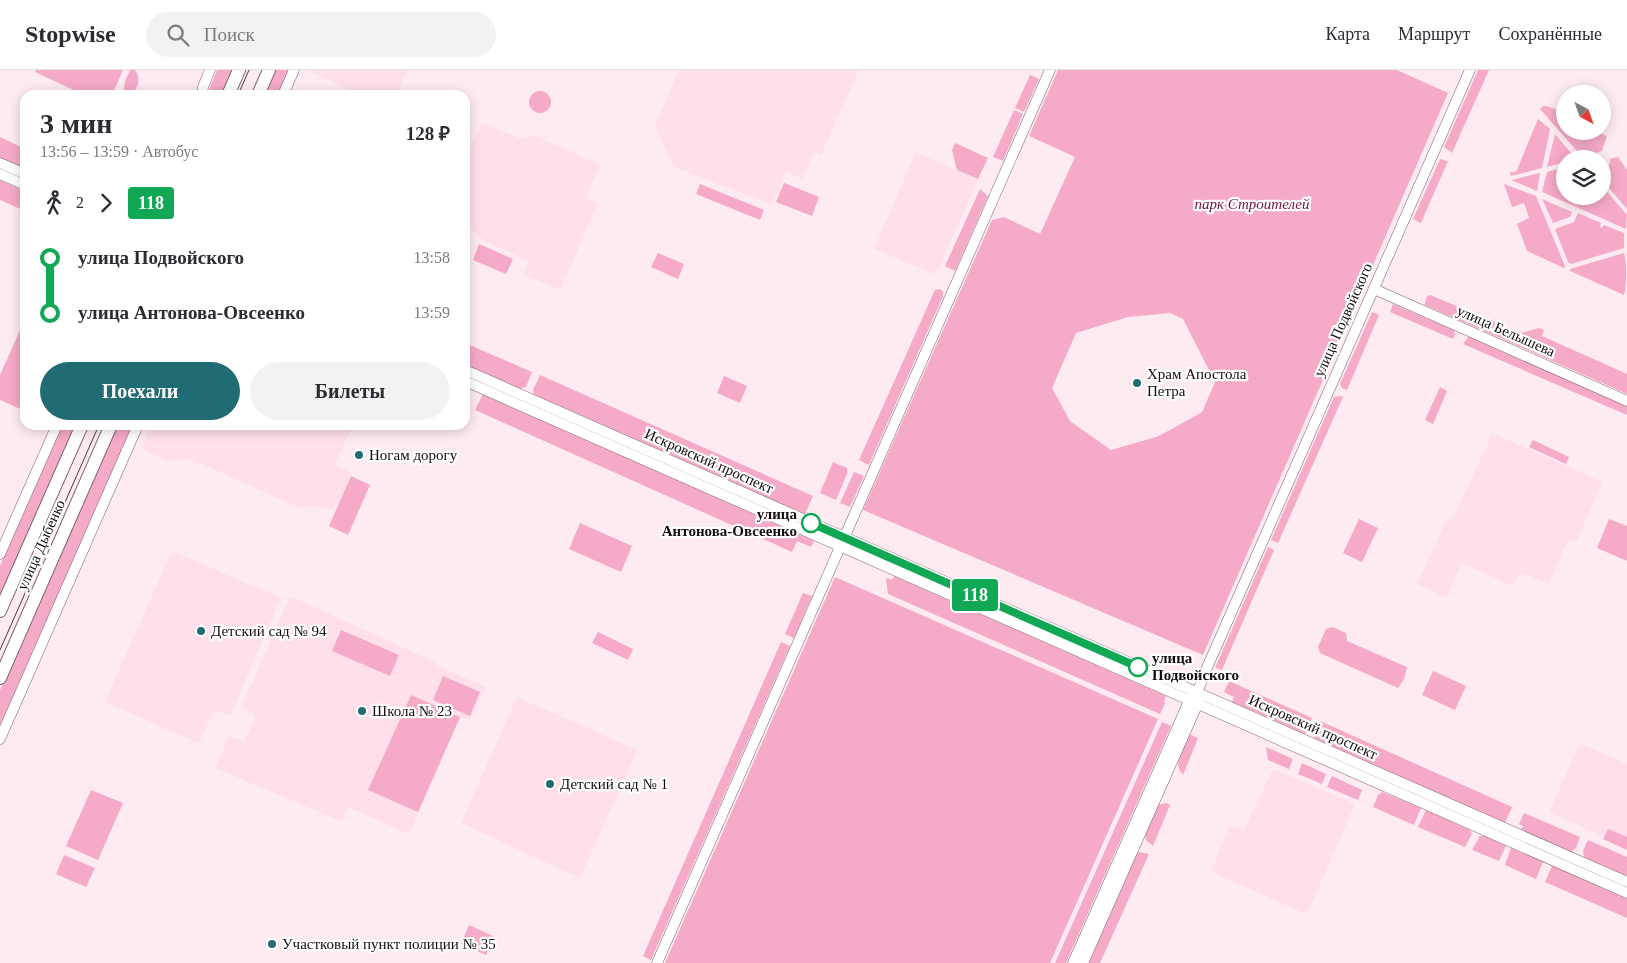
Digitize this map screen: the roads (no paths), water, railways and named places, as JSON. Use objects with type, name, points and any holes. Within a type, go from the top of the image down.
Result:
[{"type":"main road","points":[[230,90],[240,70]]},
{"type":"main road","points":[[260,90],[269,70]]},
{"type":"main road","name":"улица Дыбенко","points":[[0,612],[80,430]]},
{"type":"main road","name":"улица Дыбенко","points":[[0,678],[109,430]]},
{"type":"street","points":[[203,90],[210,70]]},
{"type":"street","points":[[285,90],[294,70]]},
{"type":"street","points":[[657,963],[1050,70]]},
{"type":"street","name":"улица Подвойского","points":[[1083,963],[1206,670],[1470,70]]},
{"type":"street","points":[[0,163],[20,172]]},
{"type":"street","points":[[0,174],[20,183]]},
{"type":"street","name":"улица Белышева","points":[[1374,289],[1627,400]]},
{"type":"street","name":"Искровский проспект","points":[[470,372],[843,542],[1627,893]]},
{"type":"street","name":"Искровский проспект","points":[[470,383],[843,542]]},
{"type":"street","points":[[0,554],[55,430]]},
{"type":"street","points":[[0,739],[136,430]]},
{"type":"street","name":"Искровский проспект","points":[[1195,699],[1627,882]]},
{"type":"street","name":"улица Подвойского","points":[[1073,963],[1195,699]]},
{"type":"tram line","points":[[240,90],[249,70]]},
{"type":"tram line","points":[[0,650],[97,430]]},
{"type":"place","name":"Храм Апостола Петра","points":[[1137,383]]},
{"type":"place","name":"Ногам дорогу","points":[[359,455]]},
{"type":"place","name":"улица Антонова-Овсеенко","points":[[811,523]]},
{"type":"place","name":"Детский сад № 94","points":[[201,631]]},
{"type":"place","name":"улица Подвойского","points":[[1138,667]]},
{"type":"place","name":"Школа № 23","points":[[362,711]]},
{"type":"place","name":"Детский сад № 1","points":[[550,784]]},
{"type":"place","name":"Участковый пункт полиции № 35","points":[[272,944]]},
{"type":"park label","name":"парк Строителей","points":[[1252,204]]}]
